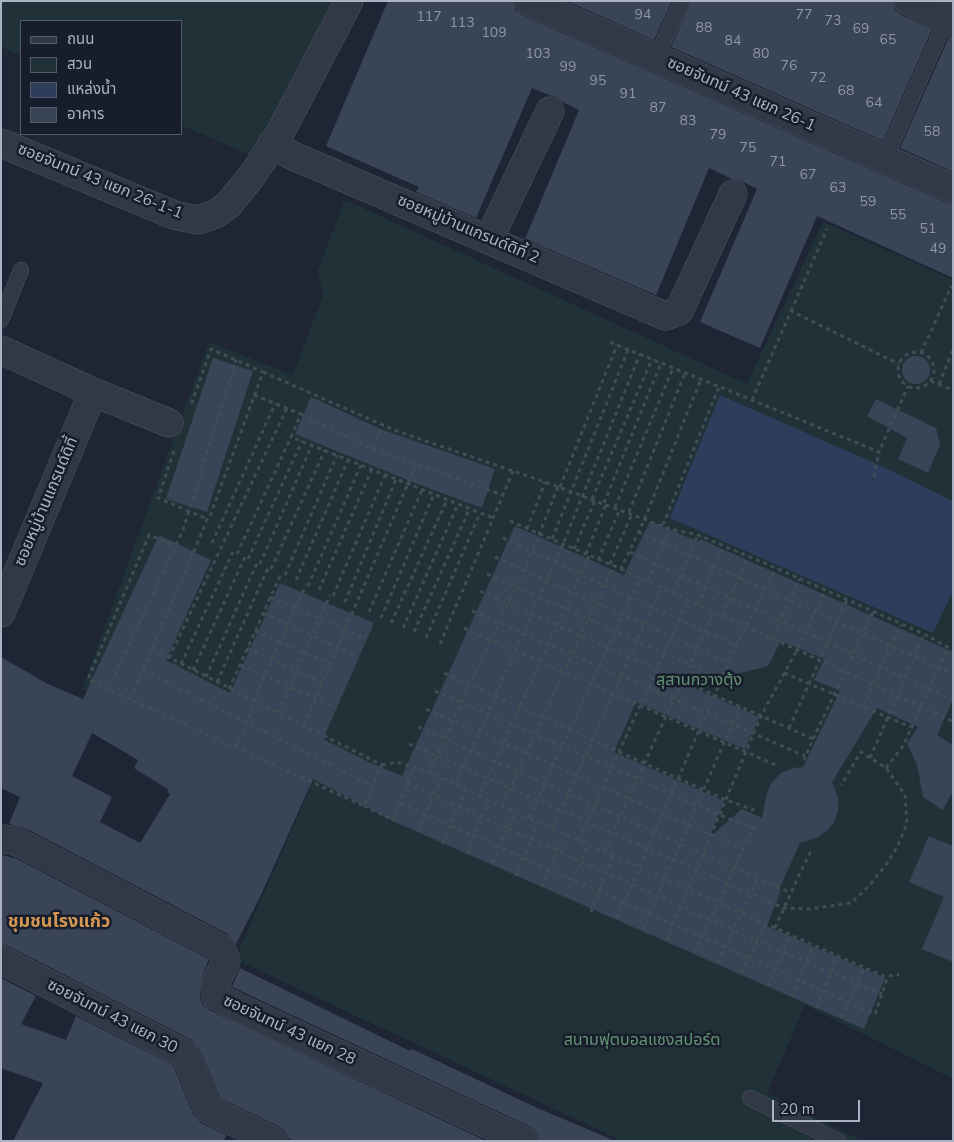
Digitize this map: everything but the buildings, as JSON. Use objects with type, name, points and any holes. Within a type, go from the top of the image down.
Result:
[{"type":"street","name":"ซอยจันทน์ 43 แยก 26-1-1","points":[[1,143],[174,215],[198,220],[216,214],[228,204],[251,177],[278,137],[349,1]]},
{"type":"street","name":"ซอยจันทน์ 43 แยก 26-1","points":[[528,1],[953,189]]},
{"type":"street","points":[[908,1],[951,15]]},
{"type":"street","points":[[489,239],[550,111]]},
{"type":"street","name":"ซอยหมู่บ้านแกรนด์ดิที้ 2","points":[[272,144],[291,155],[665,316],[679,311],[733,194]]},
{"type":"street","points":[[1,350],[93,392],[178,418]]},
{"type":"street","name":"ซอยหมู่บ้านแกรนด์ดิที้","points":[[1,613],[93,392]]},
{"type":"street","name":"ซอยจันทน์ 43 แยก 28","points":[[1,838],[22,844],[222,948],[226,961],[216,982],[216,996],[241,1010],[524,1141]]},
{"type":"street","name":"ซอยจันทน์ 43 แยก 30","points":[[1,960],[185,1054],[208,1108],[273,1141]]},
{"type":"lane","points":[[656,58],[682,1]]},
{"type":"lane","points":[[885,158],[951,15]]},
{"type":"lane","points":[[1,320],[21,270]]},
{"type":"lane","points":[[750,1098],[838,1141]]},
{"type":"path","points":[[752,400],[827,230]]},
{"type":"path","points":[[921,353],[951,287],[953,288]]},
{"type":"path","points":[[791,311],[899,364]]},
{"type":"path","points":[[610,342],[879,452]]},
{"type":"path","points":[[429,772],[532,552],[617,345]]},
{"type":"path","points":[[178,418],[211,349],[383,425],[618,508],[670,529],[698,535],[924,634],[953,650]]},
{"type":"path","points":[[552,539],[628,350]]},
{"type":"path","points":[[939,384],[953,350]]},
{"type":"path","points":[[921,353],[932,362],[934,375],[931,381],[921,388],[908,386],[902,380],[899,364],[906,355],[921,353]]},
{"type":"path","points":[[456,784],[563,544],[640,354]]},
{"type":"path","points":[[574,549],[652,359]]},
{"type":"path","points":[[108,690],[175,546],[189,511],[236,360]]},
{"type":"path","points":[[479,796],[581,574],[605,504],[661,363]]},
{"type":"path","points":[[598,560],[674,368]]},
{"type":"path","points":[[130,699],[207,519],[210,516],[263,372]]},
{"type":"path","points":[[502,806],[604,585],[685,373]]},
{"type":"path","points":[[621,569],[645,518],[702,379]]},
{"type":"path","points":[[931,381],[953,390]]},
{"type":"path","points":[[874,477],[879,452],[908,386]]},
{"type":"path","points":[[663,525],[719,387]]},
{"type":"path","points":[[254,396],[287,408],[372,448],[503,494]]},
{"type":"path","points":[[212,543],[275,404]]},
{"type":"path","points":[[169,658],[287,408]]},
{"type":"path","points":[[181,664],[300,414]]},
{"type":"path","points":[[372,448],[383,425]]},
{"type":"path","points":[[291,436],[493,518]]},
{"type":"path","points":[[193,670],[302,441]]},
{"type":"path","points":[[206,677],[312,445]]},
{"type":"path","points":[[217,682],[325,450]]},
{"type":"path","points":[[174,451],[158,498],[207,519]]},
{"type":"path","points":[[229,688],[337,455]]},
{"type":"path","points":[[296,580],[348,460]]},
{"type":"path","points":[[304,726],[416,464]]},
{"type":"path","points":[[235,747],[247,723],[254,700],[272,659],[361,465]]},
{"type":"path","points":[[319,590],[372,469]]},
{"type":"path","points":[[440,644],[513,471]]},
{"type":"path","points":[[278,713],[385,475]]},
{"type":"path","points":[[344,602],[396,479]]},
{"type":"path","points":[[527,529],[545,482]]},
{"type":"path","points":[[369,612],[422,490]]},
{"type":"path","points":[[381,618],[434,494]]},
{"type":"path","points":[[391,622],[447,500]]},
{"type":"path","points":[[403,628],[458,504]]},
{"type":"path","points":[[414,632],[470,508]]},
{"type":"path","points":[[426,638],[480,512]]},
{"type":"path","points":[[510,521],[621,569],[952,721]]},
{"type":"path","points":[[648,582],[670,529]]},
{"type":"path","points":[[638,532],[953,674]]},
{"type":"path","points":[[175,546],[149,535],[88,679],[108,690],[393,820],[413,768]]},
{"type":"path","points":[[673,593],[698,535]]},
{"type":"path","points":[[503,538],[736,646]]},
{"type":"path","points":[[698,605],[723,546]]},
{"type":"path","points":[[630,552],[953,700]]},
{"type":"path","points":[[495,557],[729,663]]},
{"type":"path","points":[[722,616],[748,557]]},
{"type":"path","points":[[617,918],[736,646],[776,568]]},
{"type":"path","points":[[487,574],[722,679]]},
{"type":"path","points":[[529,818],[640,578]]},
{"type":"path","points":[[772,638],[799,578]]},
{"type":"path","points":[[553,828],[661,588]]},
{"type":"path","points":[[667,940],[761,716],[797,650],[825,590]]},
{"type":"path","points":[[480,592],[813,739]]},
{"type":"path","points":[[270,597],[365,639]]},
{"type":"path","points":[[579,840],[688,600]]},
{"type":"path","points":[[789,728],[847,600]]},
{"type":"path","points":[[472,611],[754,734],[804,758],[873,612]]},
{"type":"path","points":[[604,851],[714,612]]},
{"type":"path","points":[[263,613],[357,656]]},
{"type":"path","points":[[863,706],[901,624]]},
{"type":"path","points":[[464,628],[778,766]]},
{"type":"path","points":[[255,631],[331,664]]},
{"type":"path","points":[[870,758],[924,634]]},
{"type":"path","points":[[247,648],[322,683]]},
{"type":"path","points":[[886,768],[902,746],[948,648]]},
{"type":"path","points":[[152,649],[382,765],[397,762],[429,772],[864,968],[883,976],[899,975]]},
{"type":"path","points":[[240,665],[334,707]]},
{"type":"path","points":[[143,670],[373,786]]},
{"type":"path","points":[[444,673],[619,753],[726,800],[754,810]]},
{"type":"path","points":[[784,673],[911,727]]},
{"type":"path","points":[[435,691],[671,794],[754,828]]},
{"type":"path","points":[[643,929],[740,706]]},
{"type":"path","points":[[426,709],[742,849]]},
{"type":"path","points":[[418,727],[496,760],[791,893]]},
{"type":"path","points":[[410,744],[784,908],[810,909],[851,903],[870,885],[888,862],[907,824],[905,795],[886,768],[861,752],[841,785]]},
{"type":"path","points":[[364,806],[382,765]]},
{"type":"path","points":[[418,832],[442,778]]},
{"type":"path","points":[[408,783],[757,942],[882,994]]},
{"type":"path","points":[[442,844],[466,789]]},
{"type":"path","points":[[467,854],[489,800]]},
{"type":"path","points":[[400,803],[876,1014],[888,976]]},
{"type":"path","points":[[492,863],[516,812]]},
{"type":"path","points":[[516,876],[538,822]]},
{"type":"path","points":[[695,952],[742,849],[757,822]]},
{"type":"path","points":[[542,887],[564,833]]},
{"type":"path","points":[[566,896],[588,844]]},
{"type":"path","points":[[775,928],[812,850]]},
{"type":"path","points":[[591,912],[613,855]]},
{"type":"path","points":[[717,962],[758,878]]},
{"type":"path","points":[[742,974],[766,924]]},
{"type":"path","points":[[768,986],[790,935]]},
{"type":"path","points":[[792,998],[813,945]]},
{"type":"path","points":[[816,1008],[837,956]]},
{"type":"path","points":[[842,1018],[864,968]]},
{"type":"green space","points":[[1,1],[332,1],[335,3],[253,156],[182,125],[182,20],[20,20],[20,56],[1,47]]},
{"type":"green space","name":"สุสานกวางตุ้ง","points":[[345,200],[747,384],[823,222],[953,280],[953,1079],[805,1005],[767,1093],[862,1141],[623,1141],[235,959],[310,789],[82,689],[209,342],[293,375],[324,293],[317,272]]},
{"type":"water","points":[[720,395],[881,466],[953,501],[953,591],[933,633],[670,518]]},
{"type":"district","name":"ชุมชนโรงแก้ว","points":[[59,923]]},
{"type":"park label","name":"สนามฟุตบอลแซงสปอร์ต","points":[[642,1041]]}]
